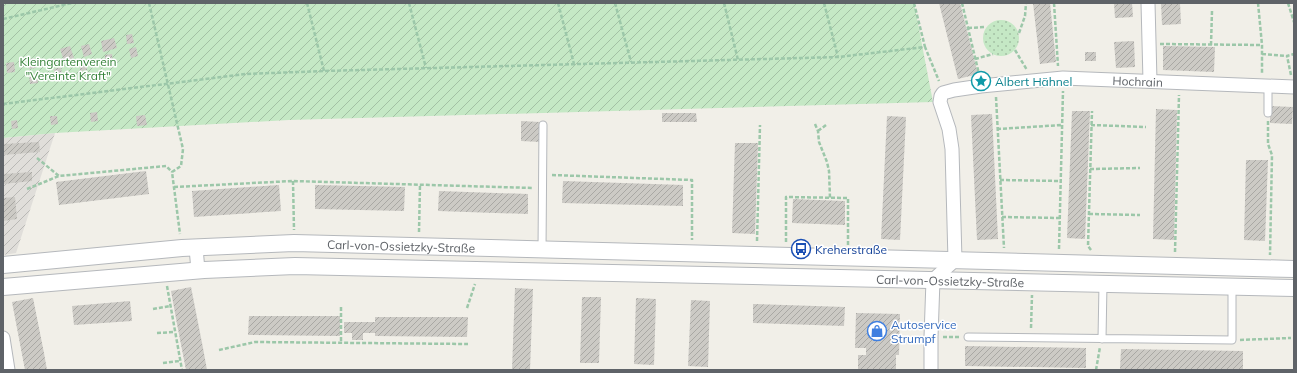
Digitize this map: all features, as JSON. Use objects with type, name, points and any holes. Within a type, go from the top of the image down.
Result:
[{"type":"street","points":[[1148,3],[1150,81]]},
{"type":"street","name":"Hochrain","points":[[982,86],[1061,78],[1294,87]]},
{"type":"street","points":[[931,370],[933,280],[955,260],[952,149],[949,129],[940,102],[941,96],[943,93],[954,90],[982,86]]},
{"type":"street","name":"Carl-von-Ossietzky-Straße","points":[[3,265],[189,248],[294,243],[1294,269]]},
{"type":"street","points":[[189,248],[198,270]]},
{"type":"street","points":[[605,273],[606,251]]},
{"type":"street","name":"Carl-von-Ossietzky-Straße","points":[[3,287],[198,270],[295,266],[1294,288]]},
{"type":"street","points":[[3,338],[8,370]]},
{"type":"lane","points":[[1264,86],[1268,112]]},
{"type":"lane","points":[[542,125],[542,250]]},
{"type":"lane","points":[[1102,339],[1103,284]]},
{"type":"lane","points":[[968,337],[1232,340],[1232,287]]},
{"type":"path","points":[[3,19],[72,3]]},
{"type":"path","points":[[149,3],[183,149],[181,166],[172,172]]},
{"type":"path","points":[[307,3],[324,71]]},
{"type":"path","points":[[409,3],[426,69]]},
{"type":"path","points":[[558,3],[574,64]]},
{"type":"path","points":[[615,3],[630,62]]},
{"type":"path","points":[[724,3],[738,60]]},
{"type":"path","points":[[824,3],[838,57]]},
{"type":"path","points":[[914,3],[925,47],[943,93]]},
{"type":"path","points":[[962,3],[982,86]]},
{"type":"path","points":[[1019,33],[1025,16],[1026,3]]},
{"type":"path","points":[[1054,3],[1061,78],[1062,125],[1059,263]]},
{"type":"path","points":[[1258,3],[1264,86]]},
{"type":"path","points":[[1288,3],[1294,22]]},
{"type":"path","points":[[1211,45],[1212,11]]},
{"type":"path","points":[[968,28],[986,28]]},
{"type":"path","points":[[1149,44],[1262,45]]},
{"type":"path","points":[[3,104],[168,85],[246,74],[838,57],[925,47]]},
{"type":"path","points":[[1015,50],[1033,80]]},
{"type":"path","points":[[975,59],[993,54]]},
{"type":"path","points":[[1262,54],[1287,56],[1294,54]]},
{"type":"path","points":[[1287,56],[1294,87]]},
{"type":"path","points":[[1175,266],[1179,82]]},
{"type":"path","points":[[995,84],[1005,261]]},
{"type":"path","points":[[1092,111],[1088,246],[1100,264]]},
{"type":"path","points":[[1268,112],[1268,144],[1272,155],[1270,268]]},
{"type":"path","points":[[815,124],[818,131],[819,142],[829,171],[830,198]]},
{"type":"path","points":[[757,238],[760,125]]},
{"type":"path","points":[[818,131],[826,125]]},
{"type":"path","points":[[997,129],[1062,125]]},
{"type":"path","points":[[1091,125],[1146,127]]},
{"type":"path","points":[[37,158],[59,176]]},
{"type":"path","points":[[27,189],[59,176],[166,166],[172,172],[174,187],[189,248]]},
{"type":"path","points":[[1090,169],[1140,168]]},
{"type":"path","points":[[542,174],[692,180],[692,254]]},
{"type":"path","points":[[1000,180],[1061,181]]},
{"type":"path","points":[[174,187],[293,181],[542,188]]},
{"type":"path","points":[[293,181],[294,243]]},
{"type":"path","points":[[419,247],[420,184]]},
{"type":"path","points":[[785,256],[786,197],[848,198],[848,257]]},
{"type":"path","points":[[1089,214],[1140,215]]},
{"type":"path","points":[[1002,217],[1060,218]]},
{"type":"path","points":[[467,308],[480,270]]},
{"type":"path","points":[[166,273],[170,306],[182,370]]},
{"type":"path","points":[[1031,338],[1032,282]]},
{"type":"path","points":[[153,309],[170,306]]},
{"type":"path","points":[[341,307],[341,343]]},
{"type":"path","points":[[157,333],[175,332]]},
{"type":"path","points":[[931,336],[968,337]]},
{"type":"path","points":[[1232,340],[1291,338]]},
{"type":"path","points":[[1096,370],[1102,339]]},
{"type":"path","points":[[219,350],[254,342],[468,344]]},
{"type":"path","points":[[163,363],[180,361]]},
{"type":"shaded area","points":[[55,133],[16,253],[3,255],[3,138]]},
{"type":"green space","name":"Kleingartenverein \"Vereinte Kraft\"","points":[[3,3],[914,3],[933,102],[289,120],[55,133],[3,138]]},
{"type":"green space","points":[[1005,20],[1014,25],[1018,31],[1018,45],[1014,51],[1005,56],[997,56],[988,51],[984,45],[983,34],[988,25],[994,21]]},
{"type":"building","points":[[939,3],[960,3],[978,74],[958,79]]},
{"type":"building","points":[[1033,3],[1050,3],[1056,62],[1040,64]]},
{"type":"building","points":[[1114,3],[1132,3],[1133,17],[1115,18]]},
{"type":"building","points":[[1161,3],[1180,3],[1181,24],[1162,25]]},
{"type":"building","points":[[132,34],[134,43],[127,44],[126,35]]},
{"type":"building","points":[[114,38],[117,48],[103,52],[101,41]]},
{"type":"building","points":[[1134,41],[1135,67],[1116,68],[1114,42]]},
{"type":"building","points":[[89,44],[92,54],[84,57],[81,46]]},
{"type":"building","points":[[70,46],[74,58],[64,61],[60,49]]},
{"type":"building","points":[[1163,46],[1215,47],[1214,72],[1163,70]]},
{"type":"building","points":[[136,47],[138,56],[131,58],[129,49]]},
{"type":"building","points":[[1085,52],[1096,52],[1096,61],[1085,61]]},
{"type":"building","points":[[112,54],[113,63],[105,64],[105,55]]},
{"type":"building","points":[[34,58],[36,68],[29,69],[27,60]]},
{"type":"building","points":[[87,61],[87,70],[80,71],[80,62]]},
{"type":"building","points":[[14,62],[15,72],[7,73],[6,63]]},
{"type":"building","points":[[61,67],[62,76],[55,77],[54,69]]},
{"type":"building","points":[[37,74],[38,83],[30,84],[29,75]]},
{"type":"building","points":[[1270,106],[1293,107],[1292,124],[1270,123]]},
{"type":"building","points":[[1156,109],[1177,110],[1174,240],[1153,239]]},
{"type":"building","points":[[1072,111],[1090,111],[1085,239],[1067,238]]},
{"type":"building","points":[[97,112],[98,121],[91,122],[90,113]]},
{"type":"building","points":[[662,113],[696,113],[697,122],[662,122]]},
{"type":"building","points":[[992,114],[998,239],[977,240],[971,115]]},
{"type":"building","points":[[145,115],[147,125],[137,126],[136,116]]},
{"type":"building","points":[[50,116],[57,116],[58,124],[51,125]]},
{"type":"building","points":[[887,116],[906,117],[900,240],[881,239]]},
{"type":"building","points":[[17,120],[18,128],[12,129],[11,121]]},
{"type":"building","points":[[521,121],[540,122],[540,142],[521,141]]},
{"type":"building","points":[[39,142],[40,152],[3,155],[3,144]]},
{"type":"building","points":[[735,143],[758,143],[755,234],[732,233]]},
{"type":"building","points":[[1246,160],[1268,160],[1265,241],[1244,240]]},
{"type":"building","points":[[146,171],[149,194],[59,205],[56,182]]},
{"type":"building","points":[[32,172],[32,181],[3,184],[3,174]]},
{"type":"building","points":[[563,181],[683,185],[683,206],[562,203]]},
{"type":"building","points":[[279,185],[281,211],[194,217],[192,191]]},
{"type":"building","points":[[315,185],[405,187],[404,211],[315,209]]},
{"type":"building","points":[[439,191],[528,194],[528,214],[438,211]]},
{"type":"building","points":[[15,197],[17,219],[3,221],[3,198]]},
{"type":"building","points":[[793,199],[845,201],[845,225],[792,223]]},
{"type":"building","points":[[191,287],[207,370],[186,370],[177,324],[171,291]]},
{"type":"building","points":[[515,288],[533,289],[530,370],[512,370]]},
{"type":"building","points":[[582,297],[601,297],[599,363],[580,363]]},
{"type":"building","points":[[33,298],[47,370],[25,370],[12,302]]},
{"type":"building","points":[[636,298],[656,299],[654,365],[634,364]]},
{"type":"building","points":[[691,300],[710,301],[708,367],[688,366]]},
{"type":"building","points":[[130,301],[132,321],[74,325],[72,306]]},
{"type":"building","points":[[753,304],[845,307],[844,326],[753,323]]},
{"type":"building","name":"Autoservice Strumpf","points":[[856,313],[900,314],[899,355],[896,355],[896,370],[858,369],[858,355],[866,355],[866,348],[855,348]]},
{"type":"building","points":[[249,316],[340,316],[340,336],[248,335]]},
{"type":"building","points":[[375,317],[468,317],[467,337],[375,336],[375,333],[363,333],[363,340],[352,340],[352,333],[344,333],[344,322],[375,322]]},
{"type":"building","points":[[965,346],[1086,348],[1086,368],[965,366]]},
{"type":"building","points":[[1121,349],[1243,351],[1243,370],[1120,369]]},
{"type":"place","name":"Albert Hähnel","points":[[981,81]]},
{"type":"place","name":"Kreherstraße","points":[[801,249]]},
{"type":"place","name":"Autoservice Strumpf","points":[[877,331]]}]
